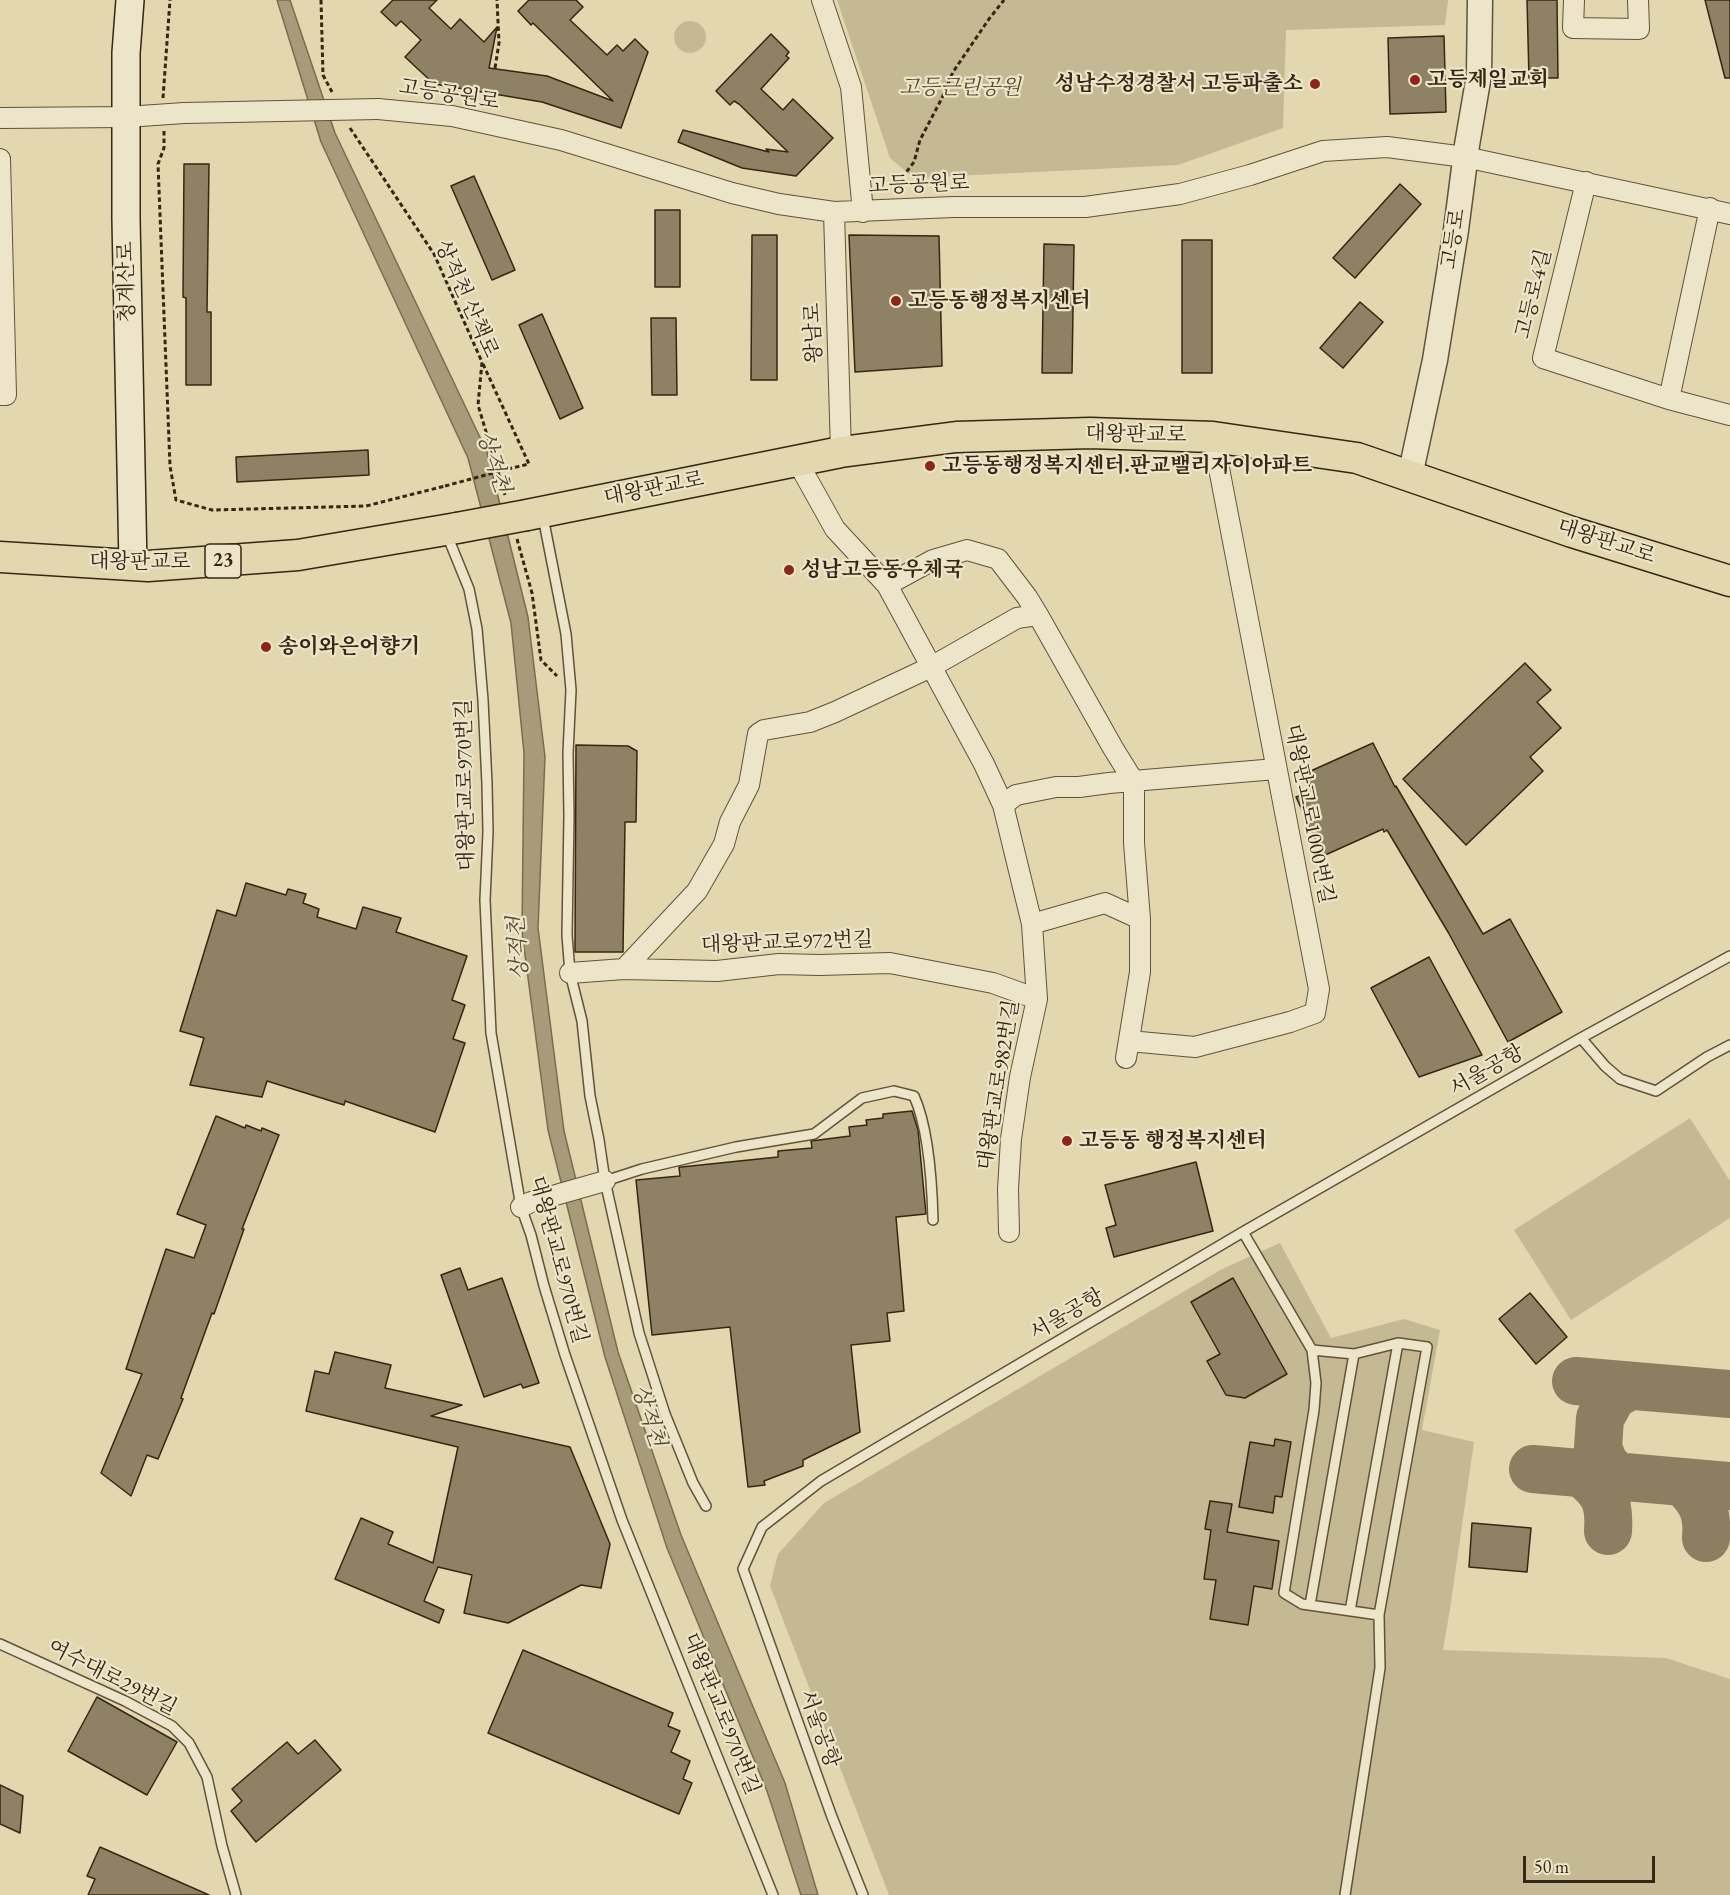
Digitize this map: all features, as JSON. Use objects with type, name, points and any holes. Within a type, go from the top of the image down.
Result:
[{"type":"main road","name":"청계산로","points":[[129,0],[126,117],[133,565]]},
{"type":"main road","name":"대왕판교로","points":[[523,516],[841,452],[956,437],[1090,433],[1213,437],[1357,458],[1572,532],[1730,580]]},
{"type":"main road","name":"23","points":[[451,530],[523,516]]},
{"type":"main road","name":"대왕판교로","points":[[0,557],[148,566],[297,555],[451,530]]},
{"type":"street","points":[[822,0],[851,87],[863,212]]},
{"type":"street","name":"고등로","points":[[1410,476],[1435,360],[1479,75],[1480,0]]},
{"type":"street","points":[[1574,0],[1573,28],[1639,29],[1638,0]]},
{"type":"street","name":"고등공원로","points":[[164,114],[378,109],[452,116],[550,137],[732,193],[779,204],[834,212],[953,207],[1095,206],[1180,194],[1250,175],[1323,151],[1387,147],[1466,157]]},
{"type":"street","points":[[0,117],[126,117],[164,114]]},
{"type":"street","points":[[1466,157],[1730,214]]},
{"type":"street","points":[[0,159],[6,395],[0,394]]},
{"type":"street","name":"고등로4길","points":[[1586,182],[1543,358],[1669,399],[1730,415]]},
{"type":"street","points":[[1669,399],[1710,208]]},
{"type":"street","name":"왕남로","points":[[834,212],[841,452]]},
{"type":"street","name":"대왕판교로1000번길","points":[[1140,919],[1140,972],[1127,1050],[1195,1047],[1290,1022],[1315,1013],[1319,989],[1213,437]]},
{"type":"street","name":"대왕판교로982번길","points":[[797,461],[835,529],[887,585],[984,764],[1003,805],[1032,924],[1037,999],[1020,1077],[1011,1139],[1008,1189],[1009,1232]]},
{"type":"street","points":[[887,585],[933,560],[967,550],[998,559],[1038,615],[1134,782],[1134,843],[1140,919],[1106,903],[1032,924]]},
{"type":"street","points":[[624,969],[697,891],[724,844],[730,822],[749,785],[758,734],[764,730],[810,722],[835,712],[931,667],[1017,618],[1038,615]]},
{"type":"street","points":[[1003,805],[1016,795],[1056,787],[1079,787],[1276,769]]},
{"type":"street","name":"대왕판교로972번길","points":[[570,974],[624,969],[717,971],[779,964],[891,963],[993,983],[1037,999]]},
{"type":"street","points":[[526,1205],[600,1183]]},
{"type":"lane","points":[[523,516],[566,634],[571,690],[568,753],[567,935],[570,974],[582,1021],[590,1096],[599,1140],[600,1183],[639,1333],[665,1414],[693,1483],[706,1506]]},
{"type":"lane","name":"대왕판교로970번길","points":[[451,530],[469,589],[477,629],[483,700],[488,832],[484,900],[491,1033],[531,1235],[565,1355],[622,1520],[773,1895]]},
{"type":"lane","name":"서울공항","points":[[863,1895],[832,1817],[743,1569],[762,1527],[821,1481],[1243,1232],[1581,1038],[1730,956]]},
{"type":"lane","points":[[1581,1038],[1605,1066],[1620,1078],[1656,1091],[1707,1057],[1730,1045]]},
{"type":"lane","points":[[600,1183],[642,1169],[736,1146],[814,1134],[862,1098],[894,1091],[914,1095],[922,1113],[933,1220]]},
{"type":"lane","points":[[1243,1232],[1312,1350],[1316,1383],[1314,1410],[1284,1593],[1302,1604],[1379,1615]]},
{"type":"lane","points":[[1312,1350],[1354,1354],[1398,1343],[1426,1347],[1379,1615],[1380,1668],[1345,1895]]},
{"type":"lane","points":[[1350,1611],[1398,1343]]},
{"type":"lane","points":[[1310,1605],[1354,1354]]},
{"type":"lane","name":"여수대로29번길","points":[[0,1644],[125,1701],[172,1726],[189,1743],[207,1777],[222,1846],[236,1895]]},
{"type":"path","points":[[170,0],[162,92],[165,148],[158,165],[170,466],[176,500],[212,510],[366,506],[528,464],[482,362]]},
{"type":"path","points":[[321,0],[323,75],[333,95]]},
{"type":"path","points":[[495,68],[499,43],[497,0]]},
{"type":"path","points":[[892,210],[898,183],[914,162],[920,140],[953,72],[1004,0]]},
{"type":"path","name":"상적천 산책로","points":[[349,126],[434,254],[482,362],[478,405],[523,516],[541,660],[571,690]]},
{"type":"green space","name":"고등근린공원","points":[[837,0],[1448,0],[1445,25],[1286,30],[1283,128],[1178,165],[914,178],[890,158]]},
{"type":"green space","points":[[690,21],[701,26],[706,37],[701,48],[690,53],[679,48],[674,37],[679,26]]},
{"type":"green space","points":[[1690,1118],[1730,1181],[1730,1218],[1571,1320],[1514,1230]]},
{"type":"green space","points":[[1280,1243],[1331,1338],[1404,1319],[1440,1330],[1422,1430],[1474,1442],[1443,1650],[1666,1658],[1730,1679],[1730,1895],[889,1895],[770,1586],[778,1554],[824,1503],[1222,1269]]},
{"type":"shaded area","points":[[277,0],[290,0],[335,133],[487,452],[528,617],[545,757],[538,928],[564,1131],[618,1352],[681,1535],[785,1783],[818,1895],[801,1895],[767,1791],[667,1548],[605,1357],[548,1130],[522,932],[524,753],[511,623],[468,458],[321,142]]},
{"type":"building","points":[[393,0],[437,0],[429,8],[451,29],[460,19],[484,42],[497,27],[489,68],[547,76],[613,101],[518,11],[529,0],[576,0],[583,7],[570,20],[607,55],[617,45],[623,51],[635,39],[648,52],[621,128],[542,102],[434,84],[405,57],[421,40],[401,21],[396,26],[381,12]]},
{"type":"building","points":[[1527,0],[1557,0],[1558,78],[1529,78]]},
{"type":"building","points":[[1705,0],[1730,0],[1730,78],[1725,78]]},
{"type":"building","points":[[771,34],[789,52],[786,56],[789,58],[761,89],[783,110],[793,99],[833,138],[796,176],[742,168],[678,142],[683,130],[769,152],[766,149],[788,152],[739,104],[734,101],[730,105],[716,91]]},
{"type":"building","points":[[1444,36],[1446,112],[1390,114],[1388,38]]},
{"type":"building","points":[[184,164],[209,164],[207,312],[211,312],[211,385],[186,385],[186,298],[183,297]]},
{"type":"building","points":[[474,176],[515,270],[492,280],[451,186]]},
{"type":"building","points":[[1400,184],[1421,204],[1355,278],[1333,258]]},
{"type":"building","points":[[655,210],[680,210],[680,287],[655,287]]},
{"type":"building","points":[[752,235],[777,235],[777,380],[751,380]]},
{"type":"building","name":"고등동행정복지센터","points":[[849,235],[939,236],[942,366],[855,372]]},
{"type":"building","points":[[1182,240],[1212,240],[1212,373],[1182,373]]},
{"type":"building","points":[[1044,244],[1074,245],[1072,373],[1042,373]]},
{"type":"building","points":[[1360,302],[1383,322],[1343,368],[1320,348]]},
{"type":"building","points":[[542,314],[583,408],[560,419],[519,325]]},
{"type":"building","points":[[651,318],[676,318],[677,395],[652,395]]},
{"type":"building","points":[[368,450],[369,475],[237,482],[236,457]]},
{"type":"building","points":[[1525,663],[1551,690],[1537,702],[1561,728],[1530,757],[1543,771],[1466,845],[1403,779]]},
{"type":"building","points":[[1373,743],[1395,787],[1483,934],[1510,919],[1562,1012],[1508,1042],[1448,932],[1387,830],[1384,832],[1383,829],[1323,856],[1296,797],[1312,791],[1304,774]]},
{"type":"building","points":[[576,745],[628,746],[637,751],[636,822],[625,822],[623,952],[575,952]]},
{"type":"building","points":[[246,883],[286,895],[288,889],[306,894],[303,903],[319,909],[317,917],[356,929],[363,907],[401,918],[396,932],[467,956],[452,1000],[465,1005],[453,1039],[465,1043],[435,1132],[345,1101],[344,1105],[267,1081],[262,1097],[190,1085],[204,1038],[180,1031],[217,910],[236,916]]},
{"type":"building","points":[[1429,957],[1482,1055],[1419,1077],[1371,988]]},
{"type":"building","points":[[912,1111],[918,1130],[926,1214],[896,1217],[904,1311],[887,1313],[890,1341],[851,1345],[860,1432],[803,1460],[803,1466],[764,1481],[765,1485],[748,1487],[730,1327],[652,1335],[636,1180],[680,1176],[679,1167],[778,1157],[778,1151],[812,1148],[811,1141],[850,1136],[849,1127],[867,1125],[866,1120],[883,1118],[883,1114]]},
{"type":"building","points":[[216,1116],[245,1128],[246,1125],[261,1131],[262,1128],[279,1135],[242,1229],[244,1229],[214,1314],[212,1313],[181,1398],[183,1399],[158,1459],[147,1455],[131,1496],[101,1473],[142,1374],[126,1369],[166,1249],[194,1258],[206,1225],[177,1214]]},
{"type":"building","points":[[1196,1162],[1213,1231],[1114,1257],[1106,1228],[1116,1225],[1105,1185]]},
{"type":"building","points":[[460,1268],[468,1290],[502,1278],[539,1383],[523,1388],[521,1384],[484,1397],[441,1275]]},
{"type":"building","points":[[1233,1278],[1287,1374],[1245,1398],[1226,1395],[1207,1361],[1220,1354],[1191,1302]]},
{"type":"building","points":[[1530,1293],[1567,1337],[1536,1364],[1499,1319]]},
{"type":"building","points":[[335,1352],[391,1365],[385,1388],[462,1405],[431,1416],[570,1447],[610,1544],[601,1588],[581,1585],[508,1623],[464,1613],[472,1575],[438,1567],[424,1601],[444,1610],[439,1623],[335,1579],[361,1518],[393,1532],[388,1544],[433,1563],[458,1447],[306,1411],[315,1371],[329,1374]]},
{"type":"building","points":[[1275,1439],[1291,1442],[1282,1497],[1275,1496],[1273,1513],[1239,1507],[1250,1442],[1274,1446]]},
{"type":"building","points":[[1210,1501],[1232,1504],[1227,1532],[1279,1541],[1272,1589],[1254,1586],[1248,1625],[1210,1619],[1216,1580],[1204,1579],[1211,1530],[1205,1529]]},
{"type":"building","points":[[1472,1523],[1531,1528],[1527,1572],[1469,1567]]},
{"type":"building","points":[[523,1650],[673,1713],[668,1726],[680,1731],[671,1752],[690,1761],[683,1779],[692,1783],[679,1814],[488,1733]]},
{"type":"building","points":[[97,1697],[177,1742],[147,1795],[68,1751]]},
{"type":"building","points":[[315,1740],[341,1770],[256,1842],[231,1811],[242,1801],[232,1789],[287,1742],[298,1754]]},
{"type":"building","points":[[0,1785],[23,1796],[20,1833],[0,1824]]},
{"type":"building","points":[[100,1847],[209,1895],[88,1895],[95,1879],[87,1876]]},
{"type":"taxiway","points":[[1576,1381],[1730,1394]]},
{"type":"taxiway","points":[[1617,1477],[1604,1463],[1598,1448],[1600,1418],[1613,1395],[1630,1386]]},
{"type":"taxiway","points":[[1533,1469],[1730,1486]]},
{"type":"taxiway","points":[[1581,1473],[1595,1485],[1604,1498],[1608,1512],[1608,1531]]},
{"type":"taxiway","points":[[1683,1482],[1695,1495],[1705,1514],[1706,1538]]},
{"type":"place","name":"고등제일교회","points":[[1415,80]]},
{"type":"place","name":"성남수정경찰서 고등파출소","points":[[1315,84]]},
{"type":"place","name":"고등동행정복지센터","points":[[896,301]]},
{"type":"place","name":"고등동행정복지센터.판교밸리자이아파트","points":[[930,466]]},
{"type":"place","name":"성남고등동우체국","points":[[789,570]]},
{"type":"place","name":"송이와은어향기","points":[[266,647]]},
{"type":"place","name":"고등동 행정복지센터","points":[[1067,1141]]},
{"type":"water label","name":"상적천","points":[[493,462]]},
{"type":"water label","name":"상적천","points":[[519,948]]},
{"type":"water label","name":"상적천","points":[[648,1416]]}]
